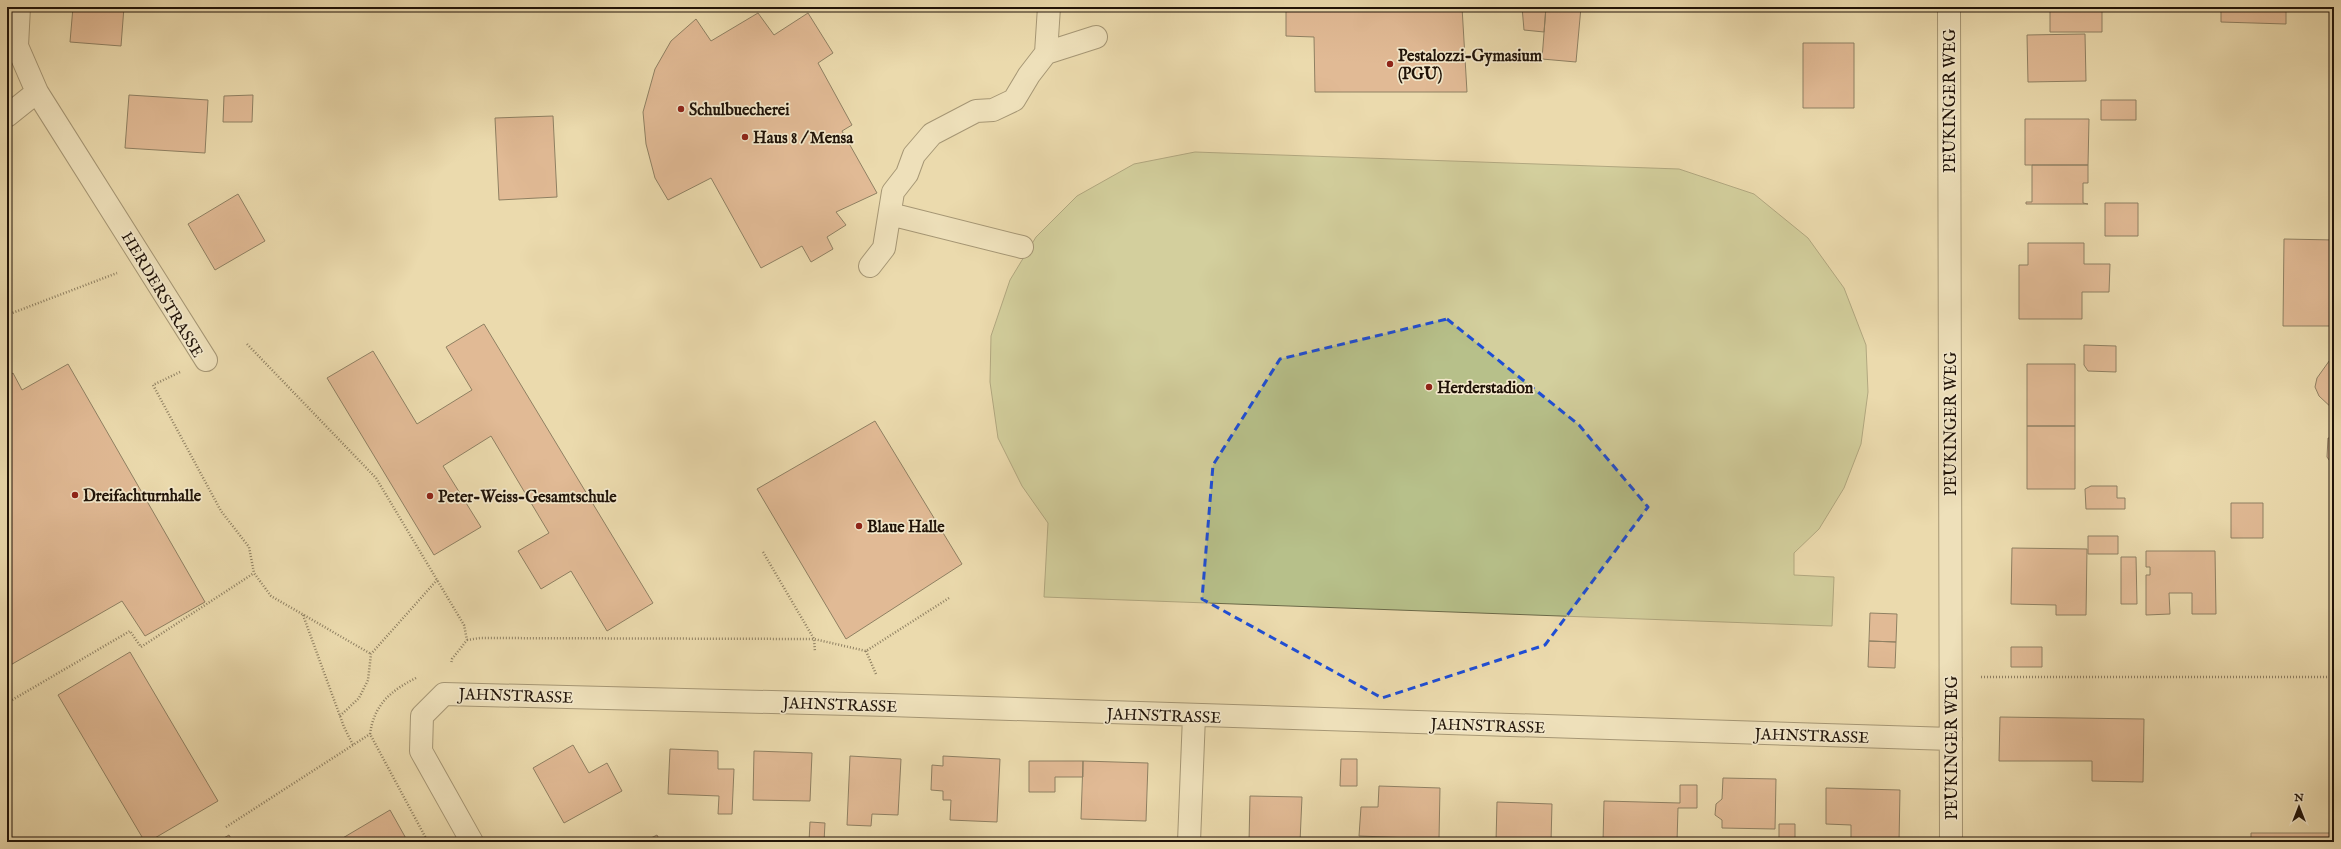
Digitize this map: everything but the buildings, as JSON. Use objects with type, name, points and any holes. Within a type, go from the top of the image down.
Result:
[{"type":"street","name":"HERDERSTRASSE","points":[[19,7],[17,46],[37,92],[206,360]]},
{"type":"street","points":[[870,266],[884,248],[892,192],[907,174],[914,155],[932,134],[976,111],[993,110],[1014,100],[1029,75],[1046,53],[1049,7]]},
{"type":"street","name":"PEUKINGER WEG","points":[[1949,7],[1951,842]]},
{"type":"street","points":[[1046,53],[1096,37]]},
{"type":"street","points":[[7,116],[37,92]]},
{"type":"street","points":[[890,214],[1022,247]]},
{"type":"street","name":"JAHNSTRASSE","points":[[472,842],[421,751],[422,716],[444,694],[1951,739]]},
{"type":"street","points":[[1189,842],[1194,716]]},
{"type":"path","points":[[7,315],[144,262]]},
{"type":"path","points":[[248,344],[376,478],[464,625],[467,640]]},
{"type":"path","name":"HERDERSTRASSE","points":[[206,360],[153,385],[221,511],[249,547],[254,573],[271,596],[372,654]]},
{"type":"path","points":[[763,552],[814,639],[815,652]]},
{"type":"path","points":[[7,703],[130,631],[141,647],[254,573]]},
{"type":"path","points":[[340,716],[360,698],[368,680],[372,654],[437,580]]},
{"type":"path","points":[[449,672],[452,659],[467,640],[480,638],[814,639],[866,651],[949,598]]},
{"type":"path","points":[[302,615],[340,716],[353,745]]},
{"type":"path","points":[[1951,677],[2334,677]]},
{"type":"path","points":[[226,827],[370,734],[428,842]]},
{"type":"highlighted area","points":[[1447,319],[1579,425],[1648,507],[1545,645],[1382,698],[1202,599],[1213,465],[1280,359]]},
{"type":"green space","name":"Herderstadion","points":[[1195,152],[1679,169],[1754,194],[1808,238],[1844,288],[1866,345],[1868,392],[1861,444],[1844,488],[1819,529],[1794,553],[1794,575],[1834,577],[1832,626],[1044,597],[1048,523],[1022,486],[998,438],[990,382],[991,336],[1010,280],[1036,237],[1077,196],[1134,164]]},
{"type":"place","name":"Pestalozzi-Gymasium (PGU)","points":[[1390,64]]},
{"type":"place","name":"Schulbuecherei","points":[[681,109]]},
{"type":"place","name":"Haus 8 / Mensa","points":[[745,137]]},
{"type":"place","name":"Herderstadion","points":[[1429,387]]},
{"type":"place","name":"Dreifachturnhalle","points":[[75,495]]},
{"type":"place","name":"Peter-Weiss-Gesamtschule","points":[[430,496]]},
{"type":"place","name":"Blaue Halle","points":[[859,526]]}]
